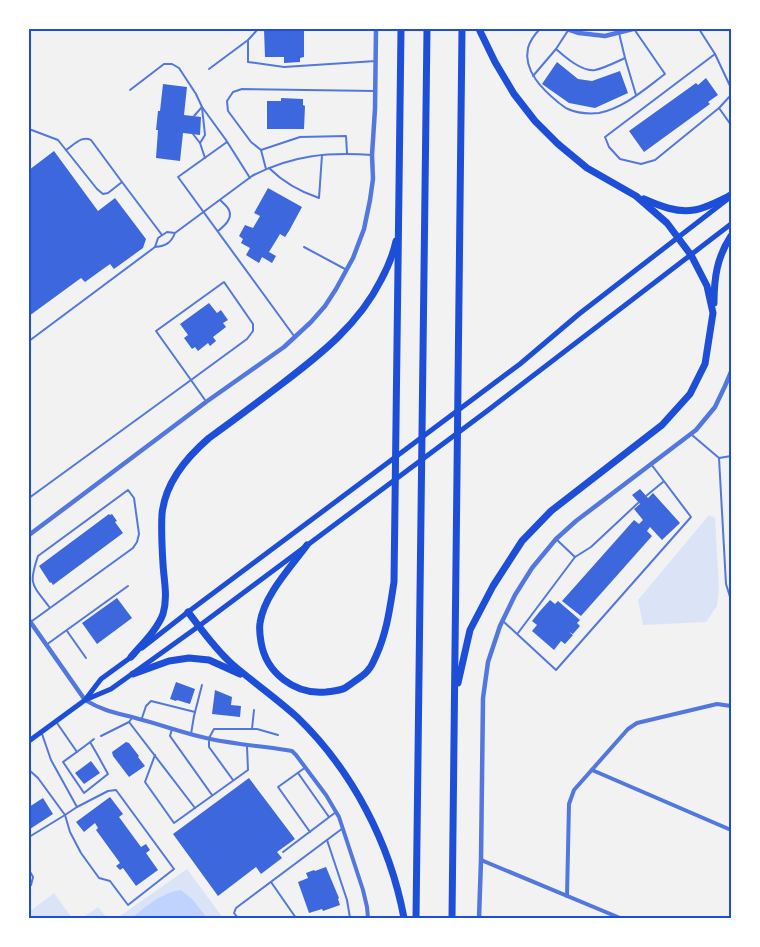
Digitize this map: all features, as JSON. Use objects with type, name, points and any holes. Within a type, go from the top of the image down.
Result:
[{"type":"highway","points":[[307,545],[274,590],[265,606],[260,622],[262,651],[269,665],[279,678],[294,687],[318,693],[334,691],[344,688],[370,669],[385,636],[394,582],[401,29]]},
{"type":"highway","points":[[416,918],[427,29]]},
{"type":"highway","points":[[452,918],[462,29]]},
{"type":"highway","points":[[480,29],[495,62],[509,86],[535,121],[558,144],[587,168],[636,196],[657,205],[676,210],[695,210],[731,196]]},
{"type":"highway","points":[[636,196],[667,223],[690,255],[707,286],[713,314]]},
{"type":"highway","points":[[131,657],[153,632],[162,616],[165,605],[166,589],[163,567],[162,512],[176,475],[194,451],[209,438],[309,364],[348,328],[376,290],[385,273],[392,258],[399,223]]},
{"type":"highway","points":[[455,696],[470,630],[493,586],[522,541],[551,511],[662,424],[690,394],[705,364],[713,314],[714,285],[718,262],[731,236]]},
{"type":"highway","points":[[188,612],[216,648],[231,663],[297,717],[334,760],[361,800],[380,838],[394,876],[404,918]]},
{"type":"highway","points":[[133,674],[169,661],[189,658],[209,660],[249,678]]},
{"type":"main road","points":[[85,700],[101,679],[520,364],[579,314],[731,196]]},
{"type":"main road","points":[[29,740],[85,700],[111,689],[199,626],[487,411],[731,224]]},
{"type":"street","points":[[29,535],[206,402],[276,353],[295,338],[325,306],[347,270],[359,244],[366,219],[373,179],[376,29]]},
{"type":"street","points":[[568,29],[605,36],[633,29]]},
{"type":"street","points":[[479,918],[483,698],[488,662],[502,620],[532,568],[556,539],[576,521],[696,430],[715,407],[731,372]]},
{"type":"street","points":[[30,622],[85,700],[97,707],[191,734],[292,751],[306,767],[336,812],[356,865],[368,918]]},
{"type":"street","points":[[567,896],[569,804],[574,790],[628,729],[636,723],[717,704],[731,706]]},
{"type":"street","points":[[592,770],[731,830]]},
{"type":"street","points":[[481,860],[620,918]]},
{"type":"lane","points":[[209,69],[248,40],[258,29]]},
{"type":"lane","points":[[540,29],[534,35],[528,49],[528,62],[535,80],[567,109],[588,114],[616,107],[636,96],[665,74],[633,29]]},
{"type":"lane","points":[[533,76],[556,49],[568,29]]},
{"type":"lane","points":[[699,29],[715,54],[731,88]]},
{"type":"lane","points":[[618,32],[636,96]]},
{"type":"lane","points":[[248,40],[248,62],[284,67],[376,61]]},
{"type":"lane","points":[[556,49],[586,70],[595,70],[626,58]]},
{"type":"lane","points":[[715,54],[605,137],[609,148],[620,159],[641,164],[655,160],[719,108],[731,95]]},
{"type":"lane","points":[[130,90],[164,64],[172,64],[179,68],[202,107],[250,178]]},
{"type":"lane","points":[[322,155],[319,198],[308,194],[267,168],[261,150],[251,142],[228,111],[227,101],[232,92],[242,89],[375,91]]},
{"type":"lane","points":[[194,116],[202,107]]},
{"type":"lane","points":[[200,143],[205,135],[202,107]]},
{"type":"lane","points":[[719,108],[731,125]]},
{"type":"lane","points":[[29,128],[58,140],[96,190],[103,194],[108,193],[122,182]]},
{"type":"lane","points":[[193,134],[200,143],[205,158]]},
{"type":"lane","points":[[261,150],[300,137],[346,136],[347,153]]},
{"type":"lane","points":[[66,150],[82,138],[91,140],[162,235]]},
{"type":"lane","points":[[227,142],[178,177],[295,338]]},
{"type":"lane","points":[[29,341],[155,247],[163,246],[172,240],[175,233],[250,178],[267,168],[288,160],[322,155],[372,154]]},
{"type":"lane","points":[[217,232],[227,224],[230,218],[229,210],[220,200]]},
{"type":"lane","points":[[155,247],[158,238],[162,235],[167,232],[175,233]]},
{"type":"lane","points":[[304,248],[347,270]]},
{"type":"lane","points":[[29,498],[191,380],[247,339],[252,331],[253,324],[224,282],[156,330],[191,380],[206,402]]},
{"type":"lane","points":[[690,434],[719,458],[726,584],[731,600]]},
{"type":"lane","points":[[719,458],[731,456]]},
{"type":"lane","points":[[502,620],[556,670],[691,517],[651,464]]},
{"type":"lane","points":[[646,496],[664,481]]},
{"type":"lane","points":[[30,622],[50,608],[133,548],[139,534],[134,498],[128,490],[38,556],[32,573],[32,581],[50,608]]},
{"type":"lane","points":[[517,634],[575,557],[591,547],[638,503]]},
{"type":"lane","points":[[556,539],[575,557]]},
{"type":"lane","points":[[46,645],[128,586]]},
{"type":"lane","points":[[67,631],[86,658]]},
{"type":"lane","points":[[191,734],[202,686]]},
{"type":"lane","points":[[141,719],[146,706],[151,701],[195,712]]},
{"type":"lane","points":[[252,729],[254,710]]},
{"type":"lane","points":[[101,736],[129,722],[133,717]]},
{"type":"lane","points":[[56,721],[77,752]]},
{"type":"lane","points":[[129,722],[195,808]]},
{"type":"lane","points":[[172,728],[170,736],[212,795]]},
{"type":"lane","points":[[233,780],[208,747],[209,738],[214,729],[257,729],[278,736]]},
{"type":"lane","points":[[41,732],[51,760],[77,807]]},
{"type":"lane","points":[[90,742],[108,774],[84,793],[63,762],[94,739]]},
{"type":"lane","points":[[155,755],[145,782],[174,823],[248,770],[247,744]]},
{"type":"lane","points":[[306,767],[278,787],[310,832]]},
{"type":"lane","points":[[29,770],[38,778],[65,815],[70,832],[99,878],[110,881],[128,905],[174,869],[116,790],[108,790],[77,807],[65,815],[29,838]]},
{"type":"lane","points":[[298,773],[329,817]]},
{"type":"lane","points":[[283,852],[336,812]]},
{"type":"lane","points":[[238,918],[234,913],[236,908],[343,828]]},
{"type":"lane","points":[[327,840],[347,900],[350,918]]},
{"type":"lane","points":[[29,870],[33,877],[29,886]]},
{"type":"lane","points":[[271,882],[296,918]]},
{"type":"shaded area","points":[[709,515],[715,518],[719,588],[717,606],[706,622],[643,625],[638,600]]},
{"type":"shaded area","points":[[187,869],[223,918],[207,918],[181,890],[161,897],[133,917],[117,918]]},
{"type":"shaded area","points":[[54,893],[72,918],[29,918],[29,912]]},
{"type":"shaded area","points":[[98,907],[107,918],[82,918]]},
{"type":"water","points":[[181,890],[193,900],[207,918],[132,918],[161,897]]},
{"type":"building","points":[[264,29],[304,29],[304,57],[300,58],[300,62],[284,63],[284,57],[265,57]]},
{"type":"building","points":[[557,62],[578,79],[592,81],[620,71],[628,93],[595,108],[569,103],[542,84]]},
{"type":"building","points":[[706,78],[718,95],[708,102],[710,104],[644,152],[629,131],[696,83],[698,85]]},
{"type":"building","points":[[163,84],[187,87],[184,115],[201,117],[200,135],[183,133],[180,161],[156,158],[158,130],[156,130]]},
{"type":"building","points":[[281,98],[303,99],[303,105],[305,106],[304,129],[267,129],[267,101],[281,101]]},
{"type":"building","points":[[54,151],[98,211],[115,198],[146,239],[143,248],[114,269],[110,264],[85,282],[81,278],[29,316],[29,170]]},
{"type":"building","points":[[268,188],[302,207],[285,237],[280,234],[269,252],[276,256],[272,263],[262,257],[259,263],[246,255],[250,248],[241,243],[243,239],[239,236],[245,225],[253,228],[260,216],[254,213]]},
{"type":"building","points":[[209,303],[217,313],[221,310],[228,320],[223,323],[226,327],[213,337],[216,341],[210,346],[208,343],[198,351],[195,347],[192,349],[184,338],[188,335],[180,324]]},
{"type":"building","points":[[640,489],[648,498],[653,493],[680,523],[662,540],[650,527],[647,531],[652,536],[581,616],[562,601],[634,520],[639,524],[643,520],[634,509],[640,504],[632,495]]},
{"type":"building","points":[[109,514],[112,514],[123,533],[53,585],[50,583],[39,566]]},
{"type":"building","points":[[117,598],[132,618],[97,644],[82,623]]},
{"type":"building","points":[[550,600],[555,604],[558,601],[580,620],[577,623],[580,626],[573,634],[569,632],[573,635],[565,644],[561,641],[554,650],[532,631],[537,625],[532,621]]},
{"type":"building","points":[[176,682],[195,689],[190,704],[170,699]]},
{"type":"building","points":[[215,690],[232,697],[231,705],[241,706],[240,717],[212,714]]},
{"type":"building","points":[[126,742],[129,743],[145,766],[129,777],[112,752]]},
{"type":"building","points":[[91,761],[100,773],[84,784],[75,773]]},
{"type":"building","points":[[249,778],[295,839],[277,852],[282,858],[261,874],[256,867],[218,896],[173,834]]},
{"type":"building","points":[[110,797],[123,814],[119,817],[141,847],[146,844],[150,850],[146,853],[158,870],[136,886],[123,868],[120,870],[116,866],[120,863],[96,830],[98,828],[95,823],[84,832],[76,822]]},
{"type":"building","points":[[43,798],[53,814],[30,829],[29,807]]},
{"type":"building","points":[[326,867],[340,905],[323,911],[322,909],[309,913],[298,882],[308,878],[306,873]]}]
